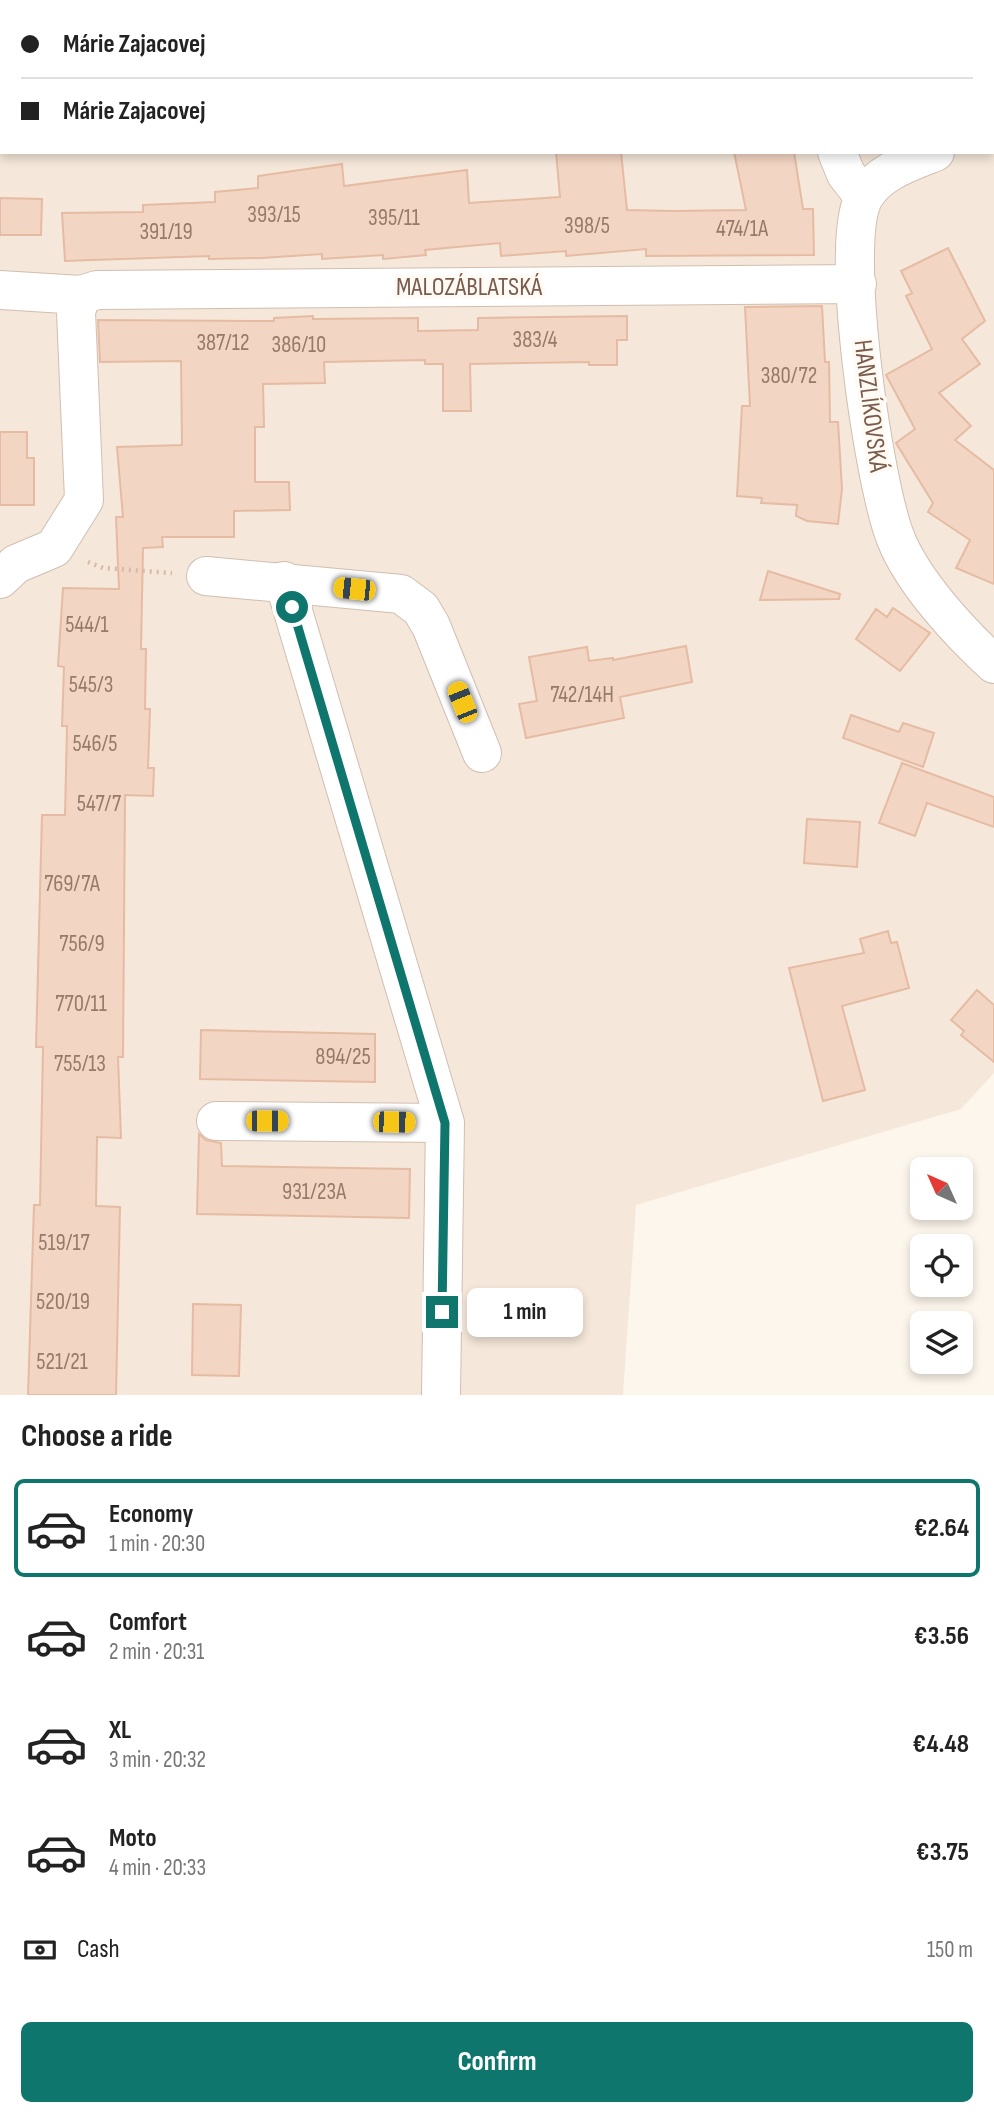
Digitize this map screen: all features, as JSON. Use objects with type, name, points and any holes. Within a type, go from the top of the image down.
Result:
[{"type":"street","points":[[839,154],[846,174],[864,197],[883,176],[931,154]]},
{"type":"street","name":"HANZLÍKOVSKÁ","points":[[864,197],[858,216],[855,246],[857,284],[866,408],[880,485],[896,540],[916,575],[994,664]]},
{"type":"street","name":"MALOZÁBLATSKÁ","points":[[0,290],[81,295],[97,290],[857,284]]},
{"type":"street","points":[[0,579],[16,564],[54,548],[84,500],[76,312],[81,295]]},
{"type":"street","points":[[206,576],[284,581],[401,594],[421,609],[431,625],[482,753]]},
{"type":"street","points":[[284,581],[445,1123],[432,1394]]},
{"type":"street","points":[[216,1121],[445,1123]]},
{"type":"path","points":[[54,548],[103,568],[206,576]]},
{"type":"shaded area","points":[[0,154],[994,154],[994,1073],[961,1109],[636,1205],[623,1395],[0,1395]]},
{"type":"building","points":[[556,154],[621,154],[627,210],[746,210],[734,154],[794,154],[803,209],[813,209],[814,255],[646,256],[646,249],[566,256],[566,251],[501,256],[500,243],[425,250],[426,255],[383,259],[383,255],[322,259],[322,254],[262,258],[209,259],[209,256],[65,261],[62,213],[143,212],[143,205],[215,202],[215,192],[258,188],[258,176],[342,164],[344,186],[467,170],[469,203],[560,197]]},
{"type":"building","points":[[0,198],[42,199],[41,235],[0,235]]},
{"type":"building","points":[[948,248],[985,321],[962,339],[980,364],[939,393],[971,426],[955,440],[994,470],[994,584],[956,568],[970,540],[928,512],[933,503],[896,443],[915,429],[886,375],[932,349],[906,296],[912,293],[901,271]]},
{"type":"building","points":[[822,306],[825,362],[829,362],[830,422],[838,422],[842,489],[838,524],[807,521],[796,516],[797,505],[761,503],[762,498],[737,496],[742,406],[750,406],[745,307]]},
{"type":"building","points":[[313,316],[313,319],[418,318],[418,331],[478,330],[478,318],[627,316],[627,340],[617,340],[617,365],[589,365],[589,362],[470,364],[471,411],[443,411],[443,364],[425,364],[425,360],[324,362],[325,383],[263,384],[264,427],[255,427],[255,482],[289,482],[290,510],[234,511],[234,537],[162,537],[163,547],[143,548],[141,649],[146,649],[145,709],[150,709],[148,768],[154,768],[153,796],[125,795],[123,1057],[118,1057],[121,1138],[97,1137],[96,1206],[120,1207],[116,1395],[28,1395],[34,1205],[40,1205],[43,1047],[36,1047],[42,815],[65,815],[67,726],[62,726],[64,667],[58,666],[63,588],[119,589],[116,517],[123,517],[117,447],[182,445],[181,361],[100,362],[98,320],[274,321],[274,318]]},
{"type":"building","points":[[0,432],[27,432],[27,458],[34,458],[34,505],[0,505]]},
{"type":"building","points":[[768,571],[840,594],[839,599],[760,600]]},
{"type":"building","points":[[893,608],[930,633],[900,671],[856,639],[876,609],[887,617]]},
{"type":"building","points":[[686,646],[692,682],[620,697],[624,718],[526,738],[519,704],[537,701],[529,657],[587,647],[589,661],[613,660]]},
{"type":"building","points":[[851,715],[899,732],[903,723],[934,733],[923,767],[843,738]]},
{"type":"building","points":[[902,763],[994,797],[994,827],[927,803],[915,836],[879,823]]},
{"type":"building","points":[[807,819],[860,822],[857,867],[804,863]]},
{"type":"building","points":[[888,931],[891,943],[897,942],[909,988],[842,1006],[865,1090],[823,1101],[789,968],[864,953],[860,939]]},
{"type":"building","points":[[977,990],[994,1005],[994,1062],[961,1035],[964,1031],[951,1020]]},
{"type":"building","points":[[201,1030],[375,1034],[375,1082],[200,1079]]},
{"type":"building","points":[[199,1134],[206,1140],[221,1143],[222,1166],[410,1169],[409,1218],[197,1214]]},
{"type":"building","points":[[193,1304],[241,1305],[239,1376],[192,1375]]},
{"type":"route","points":[[292,607],[445,1123],[442,1312]]}]
